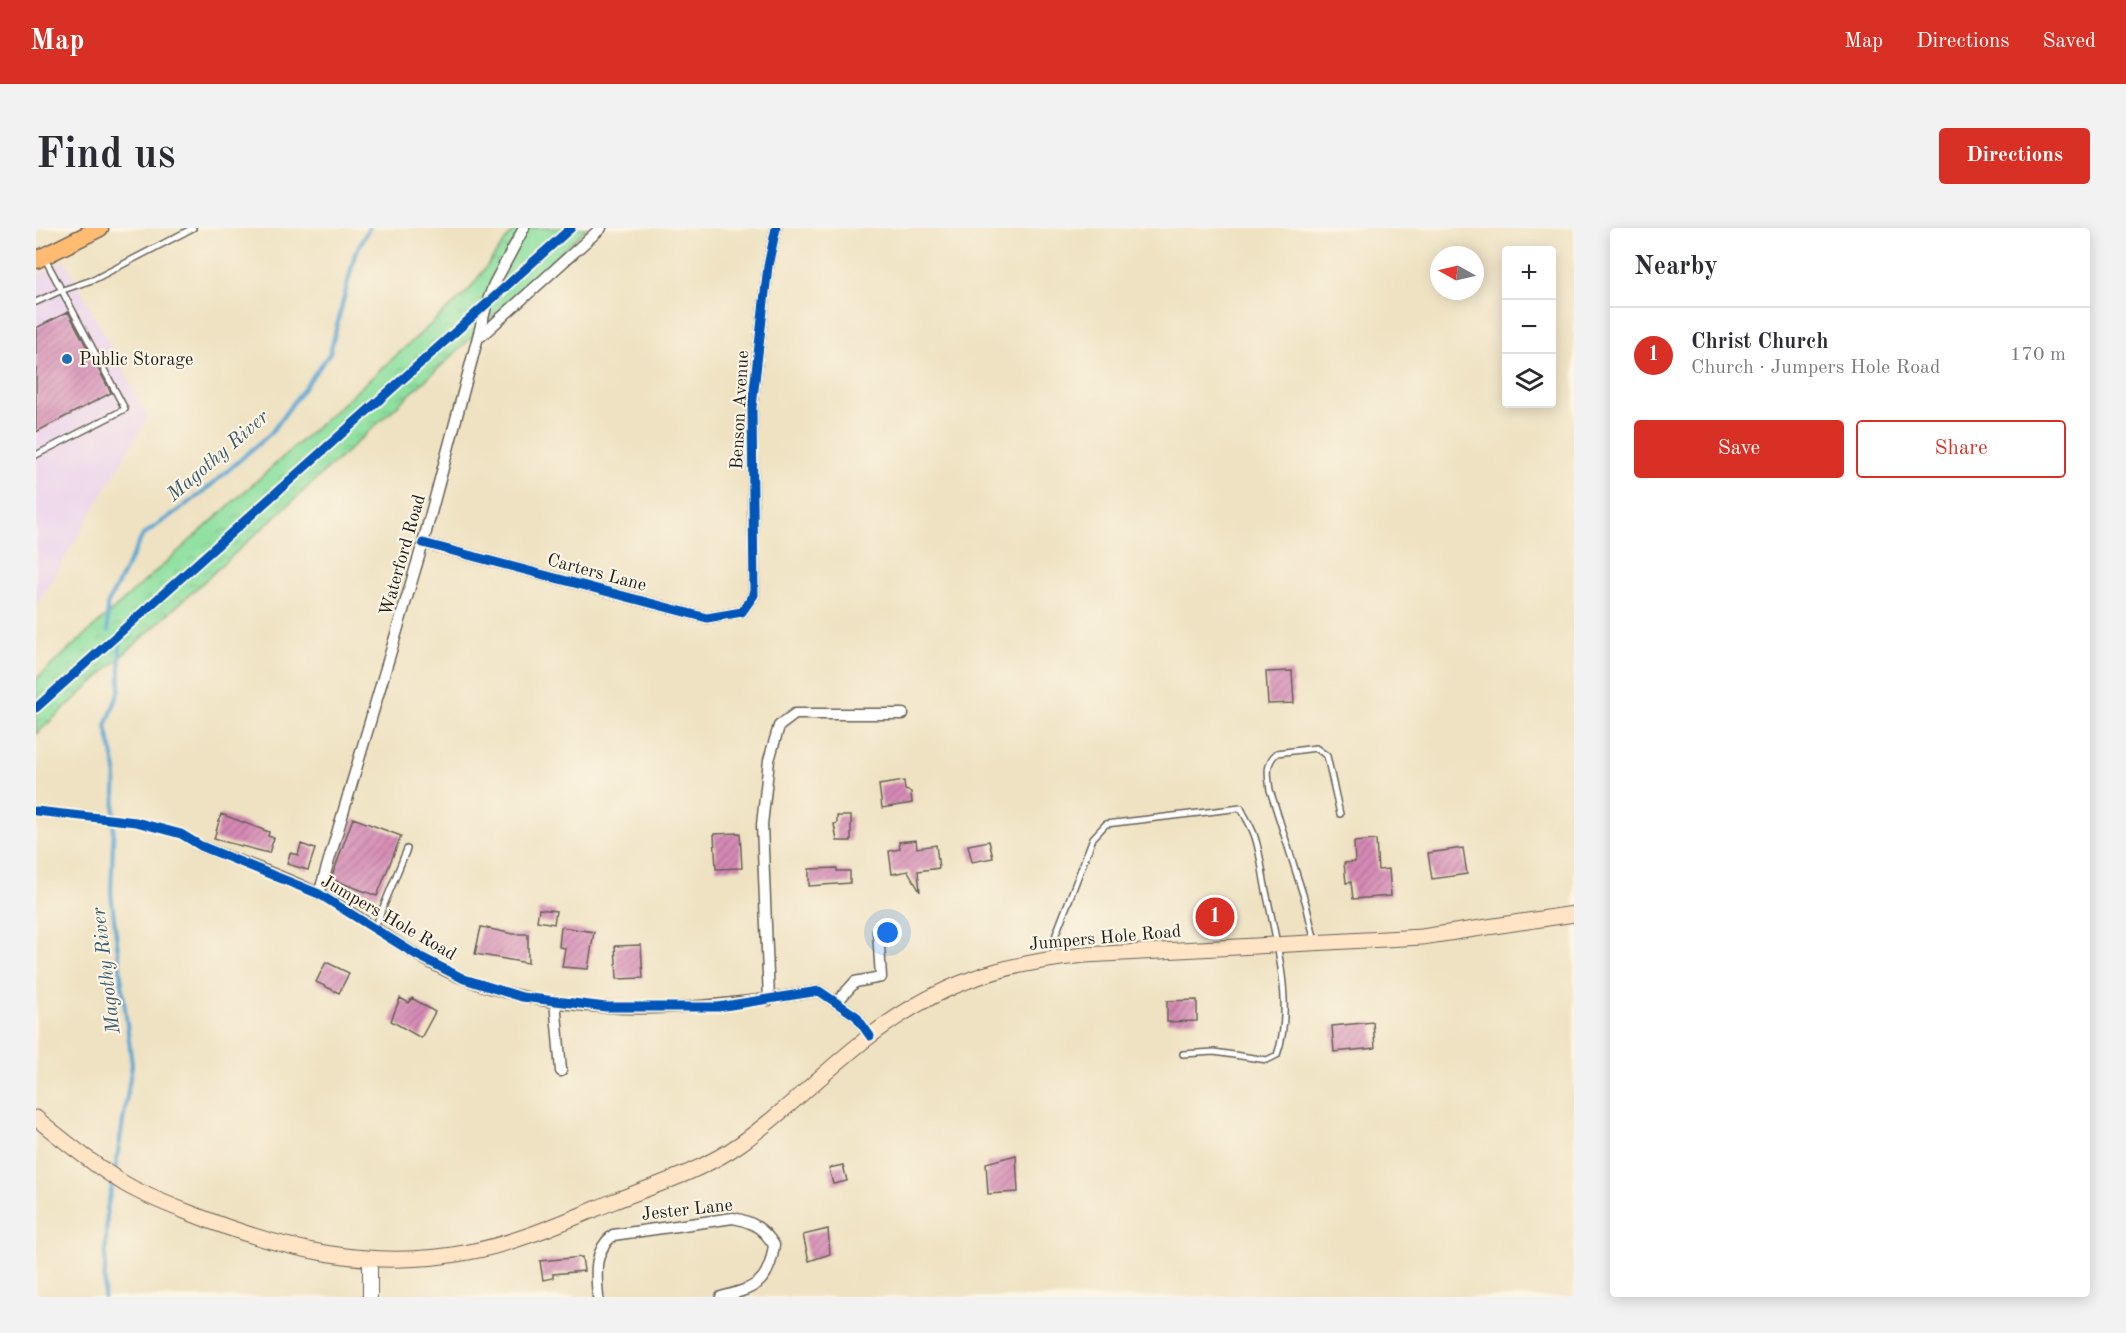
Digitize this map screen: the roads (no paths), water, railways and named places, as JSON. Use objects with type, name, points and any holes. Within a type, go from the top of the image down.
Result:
[{"type":"main road","points":[[40,258],[100,228]]},
{"type":"main road","name":"Jumpers Hole Road","points":[[36,1119],[89,1161],[128,1186],[222,1226],[279,1244],[324,1254],[370,1260],[395,1260],[469,1252],[503,1243],[595,1210],[707,1163],[766,1125],[870,1036],[911,1009],[966,979],[1031,961],[1422,937],[1574,914]]},
{"type":"street","name":"Waterford Road","points":[[319,894],[423,543],[494,284],[524,228]]},
{"type":"street","points":[[480,336],[601,228]]},
{"type":"street","name":"Benson Avenue","points":[[754,595],[752,407],[768,266],[776,228]]},
{"type":"street","name":"Carters Lane","points":[[423,543],[707,618],[742,612],[754,595]]},
{"type":"street","points":[[769,1000],[762,825],[769,760],[779,726],[795,714],[903,714]]},
{"type":"street","name":"Jumpers Hole Road","points":[[201,846],[319,894],[415,954],[464,979],[522,997],[606,1007],[718,1007],[819,991],[856,1016],[870,1036]]},
{"type":"street","points":[[836,1003],[855,982],[881,977],[878,931]]},
{"type":"street","points":[[555,1001],[561,1071]]},
{"type":"street","name":"Jester Lane","points":[[598,1297],[596,1270],[598,1255],[603,1243],[613,1235],[733,1218],[750,1221],[764,1230],[774,1245],[772,1264],[764,1280],[747,1290],[721,1297]]},
{"type":"street","points":[[370,1260],[370,1297]]},
{"type":"lane","points":[[36,302],[95,279],[194,228]]},
{"type":"lane","points":[[36,455],[124,409],[40,258]]},
{"type":"lane","points":[[1315,944],[1306,904],[1270,790],[1268,775],[1272,757],[1277,753],[1322,749],[1327,756],[1340,814]]},
{"type":"lane","points":[[1053,959],[1056,934],[1093,838],[1106,824],[1241,808],[1255,836],[1278,946],[1283,1030],[1277,1054],[1267,1060],[1214,1052],[1183,1054]]},
{"type":"lane","points":[[374,929],[407,849]]},
{"type":"waterway","name":"Magothy River","points":[[108,631],[107,605],[143,535],[201,494],[271,433],[330,353],[355,254],[369,228]]},
{"type":"waterway","name":"Magothy River","points":[[115,1171],[132,1065],[111,893],[116,770],[106,726],[120,689],[120,643]]},
{"type":"waterway","name":"Magothy River","points":[[104,1297],[107,1209],[113,1181]]},
{"type":"place","name":"Public Storage","points":[[67,359]]},
{"type":"place","name":"Christ Church","points":[[1215,917]]}]
